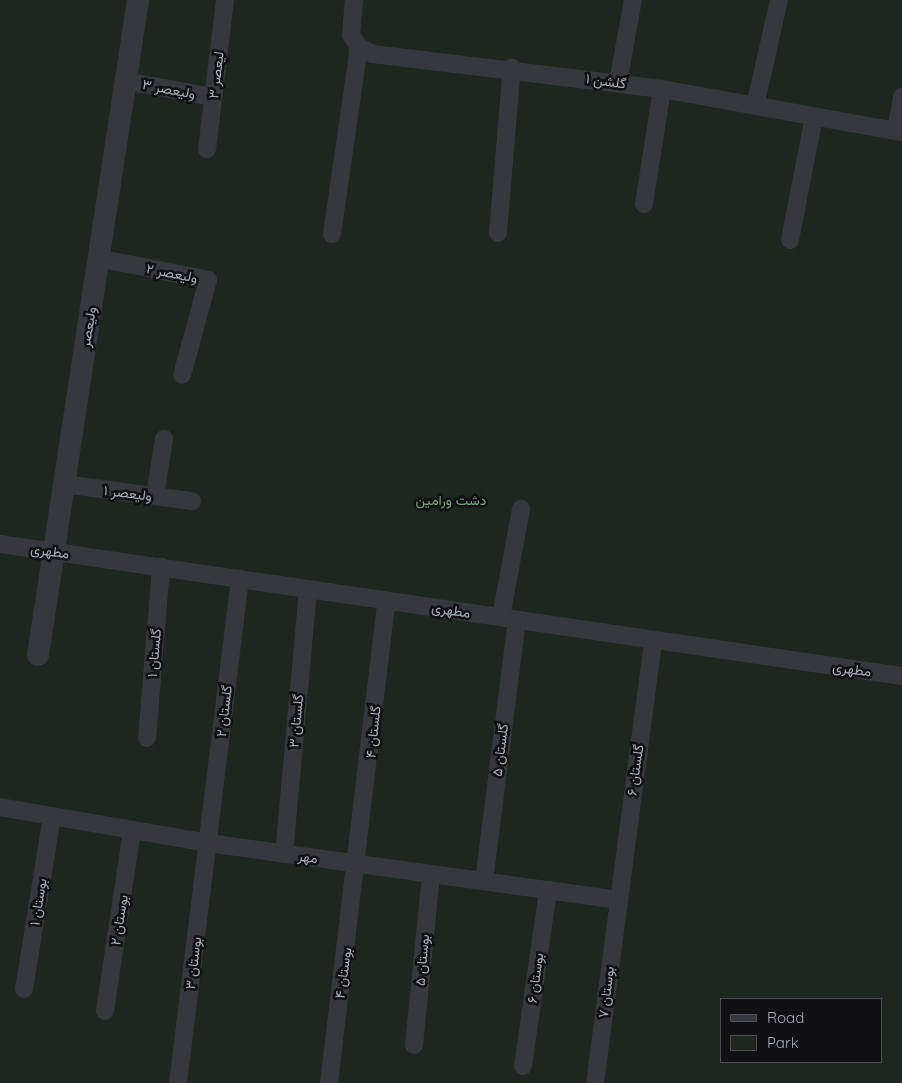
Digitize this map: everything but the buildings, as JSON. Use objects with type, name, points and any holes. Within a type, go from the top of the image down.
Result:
[{"type":"street","name":"ولیعصر","points":[[38,655],[138,0]]},
{"type":"street","name":"لیعصر ۳","points":[[207,149],[225,0]]},
{"type":"street","points":[[332,234],[358,47],[351,35],[354,0]]},
{"type":"street","points":[[618,83],[633,0]]},
{"type":"street","points":[[755,106],[779,0]]},
{"type":"street","name":"گلشن ۱","points":[[358,47],[373,54],[512,68],[662,89],[899,131]]},
{"type":"street","points":[[498,233],[512,68]]},
{"type":"street","name":"ولیعصر ۳","points":[[125,81],[213,97]]},
{"type":"street","points":[[644,204],[662,89]]},
{"type":"street","points":[[899,131],[902,97]]},
{"type":"street","points":[[790,240],[814,116]]},
{"type":"street","name":"ولیعصر ۲","points":[[98,258],[208,280],[182,375]]},
{"type":"street","points":[[155,496],[164,439]]},
{"type":"street","name":"ولیعصر ۱","points":[[64,484],[192,501]]},
{"type":"street","name":"گلستان ۵","points":[[484,881],[521,509]]},
{"type":"street","name":"مطهری","points":[[0,544],[902,676]]},
{"type":"street","name":"گلستان ۱","points":[[147,738],[161,567]]},
{"type":"street","name":"گلستان ۲","points":[[208,843],[240,579]]},
{"type":"street","name":"گلستان ۳","points":[[284,854],[308,588]]},
{"type":"street","name":"گلستان ۴","points":[[358,864],[387,600]]},
{"type":"street","name":"گلستان ۶","points":[[617,900],[653,640]]},
{"type":"street","name":"مهر","points":[[0,807],[208,843],[617,900]]},
{"type":"street","name":"بوستان ۱","points":[[24,989],[52,816]]},
{"type":"street","name":"بوستان ۲","points":[[105,1011],[132,830]]},
{"type":"street","name":"بوستان ۳","points":[[178,1083],[208,843]]},
{"type":"street","name":"بوستان ۴","points":[[329,1083],[358,864]]},
{"type":"street","name":"بوستان ۵","points":[[414,1046],[431,874]]},
{"type":"street","name":"بوستان ۶","points":[[523,1066],[548,890]]},
{"type":"street","name":"بوستان ۷","points":[[595,1083],[617,900]]},
{"type":"green space","name":"دشت ورامین","points":[[0,0],[902,0],[902,1083],[0,1083]]}]
